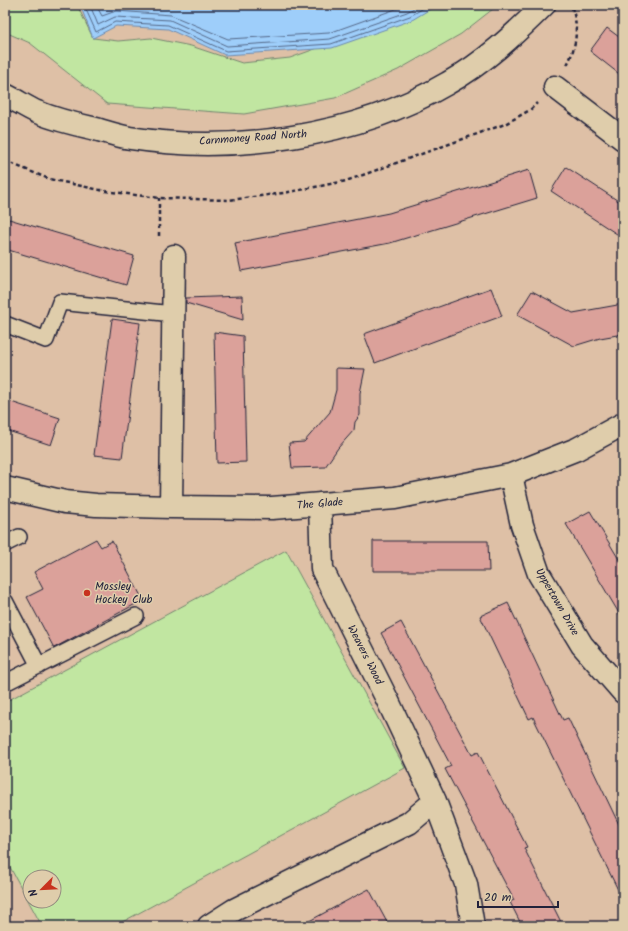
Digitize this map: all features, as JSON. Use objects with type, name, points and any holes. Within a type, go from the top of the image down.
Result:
[{"type":"street","name":"Carnmoney Road North","points":[[5,95],[38,112],[129,138],[182,143],[234,142],[296,137],[348,126],[397,109],[448,83],[490,55],[544,5]]},
{"type":"street","points":[[555,87],[623,139]]},
{"type":"street","points":[[171,507],[174,256]]},
{"type":"street","name":"The Glade","points":[[5,488],[65,502],[96,505],[171,507],[272,508],[395,498],[511,474],[577,449],[623,424]]},
{"type":"street","name":"Uppertown Drive","points":[[511,474],[522,526],[538,574],[582,645],[623,692]]},
{"type":"street","name":"Weavers Wood","points":[[320,504],[322,568],[387,699],[435,801],[466,884],[473,926]]},
{"type":"street","points":[[209,926],[234,910],[409,823],[435,801]]},
{"type":"lane","points":[[5,324],[46,340],[60,302],[174,314]]},
{"type":"lane","points":[[5,544],[18,537]]},
{"type":"lane","points":[[5,601],[39,666]]},
{"type":"lane","points":[[5,684],[136,616]]},
{"type":"path","points":[[159,198],[159,254],[174,256]]},
{"type":"green space","points":[[5,5],[77,5],[93,38],[118,41],[151,38],[191,46],[242,63],[290,58],[438,5],[498,5],[461,34],[398,70],[335,98],[244,114],[107,104],[30,43],[5,32]]},
{"type":"green space","points":[[286,550],[405,768],[115,926],[42,926],[33,909],[62,909],[62,869],[22,869],[22,889],[5,858],[5,702]]},
{"type":"water","points":[[80,5],[437,5],[412,20],[332,48],[225,55],[168,29],[116,26],[93,38]]},
{"type":"building","points":[[607,28],[623,40],[623,77],[590,51]]},
{"type":"building","points":[[566,167],[623,204],[623,238],[551,191]]},
{"type":"building","points":[[529,170],[537,198],[390,243],[241,271],[235,243],[389,213]]},
{"type":"building","points":[[9,219],[134,256],[126,285],[5,249],[5,231]]},
{"type":"building","points":[[491,288],[502,316],[375,363],[364,334]]},
{"type":"building","points":[[532,291],[573,313],[623,304],[623,334],[600,338],[574,346],[517,315]]},
{"type":"building","points":[[242,296],[243,320],[186,303],[186,298]]},
{"type":"building","points":[[112,319],[140,323],[122,458],[94,455]]},
{"type":"building","points":[[214,332],[243,336],[246,462],[217,463]]},
{"type":"building","points":[[336,368],[365,369],[360,393],[360,415],[355,422],[354,430],[338,448],[325,467],[292,468],[289,443],[304,442],[330,412],[336,390]]},
{"type":"building","points":[[5,400],[60,418],[51,445],[5,430]]},
{"type":"building","points":[[590,511],[623,566],[623,620],[566,524]]},
{"type":"building","name":"Mossley Hockey Club","points":[[96,539],[101,547],[112,541],[143,600],[54,648],[27,597],[43,589],[34,572]]},
{"type":"building","points":[[373,541],[488,541],[489,571],[373,571]]},
{"type":"building","points":[[508,603],[563,720],[568,718],[623,833],[623,900],[533,717],[529,719],[480,616]]},
{"type":"building","points":[[401,622],[472,755],[478,752],[527,847],[524,848],[563,926],[522,926],[510,902],[514,900],[445,769],[451,766],[381,633]]},
{"type":"building","points":[[369,889],[389,926],[300,926],[350,899]]},
{"type":"place","name":"Mossley Hockey Club","points":[[87,593]]}]
